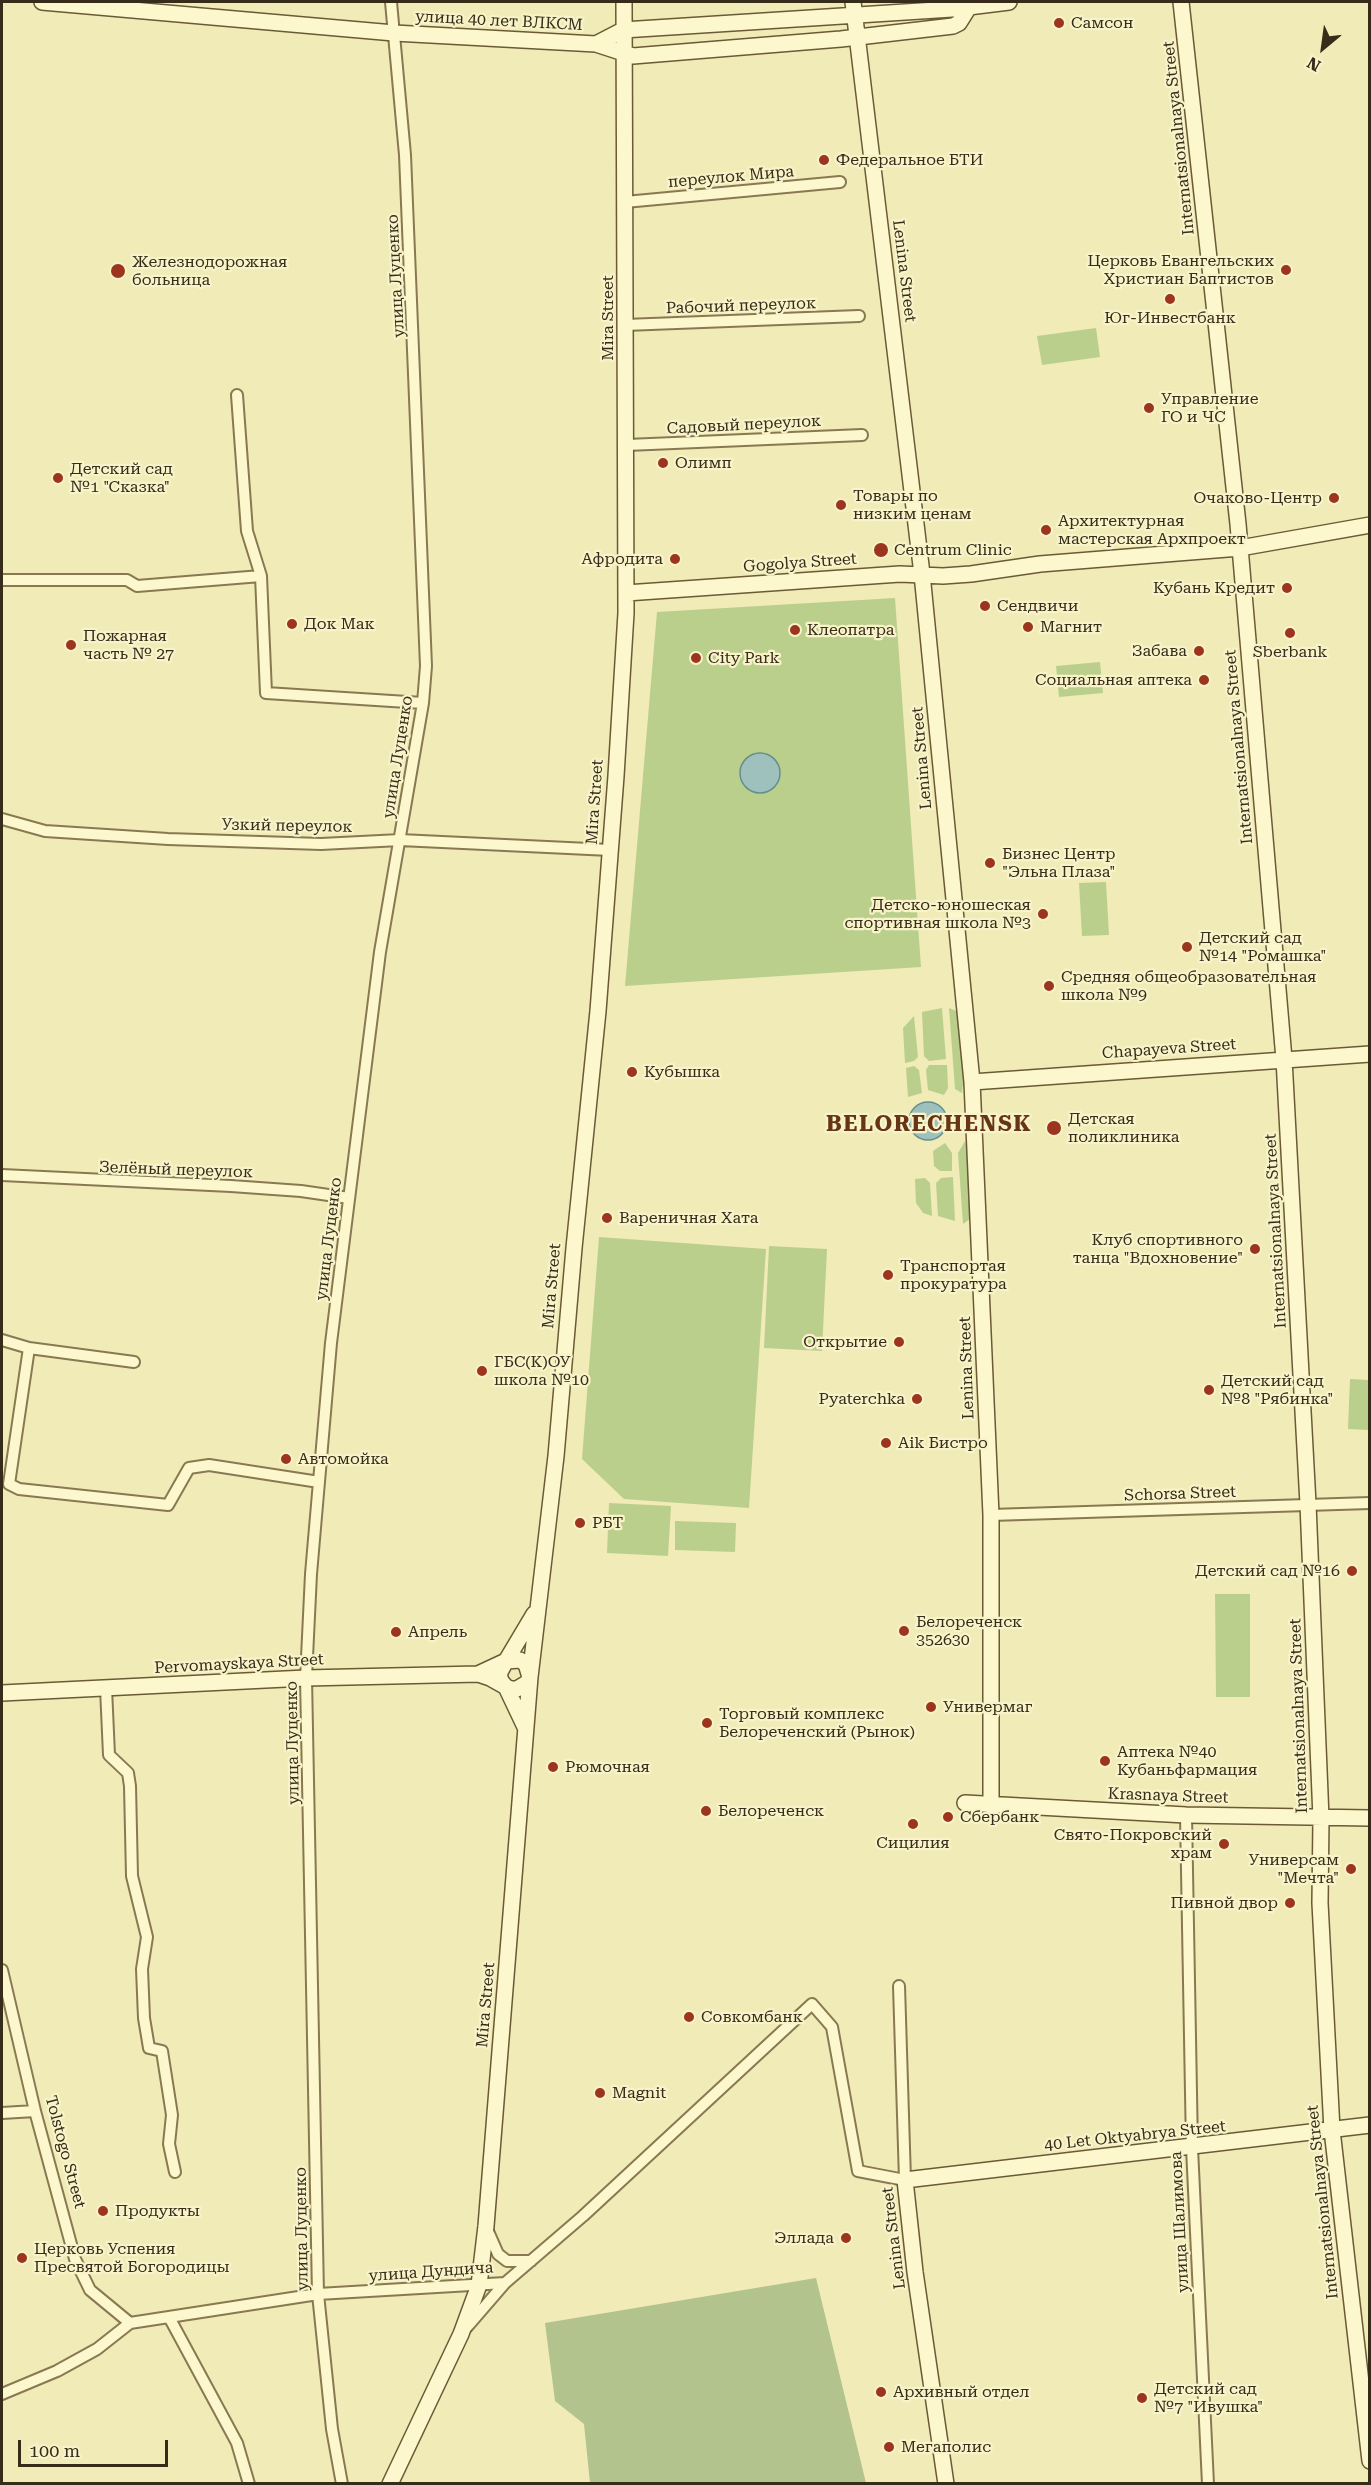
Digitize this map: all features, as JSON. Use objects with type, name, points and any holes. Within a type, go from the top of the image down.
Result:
[{"type":"street","name":"улица 40 лет ВЛКСМ","points":[[42,2],[394,33],[596,44],[633,56],[857,37],[953,26],[959,22],[969,7]]},
{"type":"street","name":"улица Луценко","points":[[342,2484],[332,2429],[318,2295],[306,1678],[311,1574],[331,1343],[380,952],[423,703],[426,666],[405,155],[391,2]]},
{"type":"street","name":"Mira Street","points":[[479,2285],[486,2226],[530,1677],[540,1603],[598,1011],[610,850],[626,592],[624,2]]},
{"type":"street","name":"улица 40 лет ВЛКСМ","points":[[596,44],[623,30],[854,8],[969,7],[1009,2]]},
{"type":"street","name":"Internatsionalnaya Street","points":[[1181,2],[1240,548],[1284,1059],[1308,1504],[1321,1818],[1320,1903],[1332,2130],[1370,2461]]},
{"type":"street","name":"Lenina Street","points":[[854,8],[922,574],[972,1082],[991,1515],[986,1806]]},
{"type":"street","name":"переулок Мира","points":[[625,202],[840,182]]},
{"type":"street","name":"Рабочий переулок","points":[[625,325],[859,316]]},
{"type":"street","points":[[237,396],[247,531],[261,576],[266,693],[423,703]]},
{"type":"street","name":"Садовый переулок","points":[[627,446],[862,435]]},
{"type":"street","name":"Gogolya Street","points":[[626,592],[922,574],[952,576],[1041,564],[1240,548],[1370,525]]},
{"type":"street","points":[[2,580],[127,580],[137,586],[261,576]]},
{"type":"street","name":"Узкий переулок","points":[[2,819],[45,831],[168,839],[321,844],[400,840],[610,850]]},
{"type":"street","name":"Chapayeva Street","points":[[972,1082],[1370,1054]]},
{"type":"street","name":"Зелёный переулок","points":[[2,1175],[231,1186],[349,1198]]},
{"type":"street","points":[[2,1340],[29,1348],[134,1362]]},
{"type":"street","points":[[29,1348],[9,1484],[19,1489],[168,1505],[189,1468],[209,1465],[319,1482]]},
{"type":"street","name":"Schorsa Street","points":[[991,1515],[1370,1503]]},
{"type":"street","name":"Mira Street","points":[[506,1661],[540,1603]]},
{"type":"street","points":[[506,1687],[517,1689],[527,1683],[530,1677],[526,1664],[520,1660],[506,1661],[499,1674],[526,1728]]},
{"type":"street","name":"Pervomayskaya Street","points":[[2,1693],[306,1678],[478,1674],[506,1661]]},
{"type":"street","name":"Pervomayskaya Street","points":[[478,1674],[506,1687]]},
{"type":"street","points":[[106,1688],[109,1755],[128,1773],[132,1876],[147,1936],[142,1969],[144,2018],[149,2048],[162,2051],[172,2115],[169,2144],[175,2172]]},
{"type":"street","name":"Krasnaya Street","points":[[965,1803],[986,1806],[1186,1815],[1370,1818]]},
{"type":"street","name":"улица Шалимова","points":[[1186,1815],[1192,2148],[1208,2484]]},
{"type":"street","name":"Tolstogo Street","points":[[2,1970],[35,2111],[75,2259],[90,2290],[130,2323]]},
{"type":"street","name":"Lenina Street","points":[[899,1986],[904,2180],[946,2484]]},
{"type":"street","name":"улица Дундича","points":[[2,2394],[57,2371],[97,2349],[130,2323],[318,2295],[505,2283],[626,2178],[812,2004],[832,2026],[858,2171],[904,2180]]},
{"type":"street","points":[[2,2113],[35,2111]]},
{"type":"street","name":"40 Let Oktyabrya Street","points":[[904,2180],[1370,2126]]},
{"type":"street","points":[[486,2226],[495,2249],[507,2261],[531,2261]]},
{"type":"street","points":[[461,2334],[505,2283]]},
{"type":"street","points":[[390,2484],[461,2334],[479,2285]]},
{"type":"street","points":[[169,2317],[237,2443],[249,2484]]},
{"type":"green space","points":[[1096,328],[1100,357],[1042,365],[1037,336]]},
{"type":"green space","points":[[895,598],[921,967],[625,986],[657,612]]},
{"type":"green space","points":[[1100,662],[1103,693],[1059,697],[1056,666]]},
{"type":"green space","points":[[1106,882],[1109,935],[1082,936],[1079,883]]},
{"type":"green space","points":[[942,1008],[946,1059],[929,1061],[924,1056],[922,1012]]},
{"type":"green space","points":[[949,1008],[959,1012],[965,1066],[962,1093],[955,1089]]},
{"type":"green space","points":[[914,1016],[918,1057],[914,1061],[905,1063],[903,1028]]},
{"type":"green space","points":[[929,1065],[947,1065],[948,1088],[944,1095],[928,1090],[926,1070]]},
{"type":"green space","points":[[914,1066],[919,1070],[922,1093],[908,1097],[906,1068]]},
{"type":"green space","points":[[965,1141],[971,1160],[973,1217],[963,1224],[958,1153]]},
{"type":"green space","points":[[945,1143],[952,1153],[952,1171],[940,1171],[934,1166],[933,1151]]},
{"type":"green space","points":[[953,1177],[955,1221],[938,1216],[936,1183],[941,1178]]},
{"type":"green space","points":[[925,1178],[930,1183],[932,1216],[923,1213],[916,1203],[915,1179]]},
{"type":"green space","points":[[599,1237],[766,1249],[749,1508],[624,1499],[582,1459]]},
{"type":"green space","points":[[769,1246],[827,1249],[822,1351],[764,1348]]},
{"type":"green space","points":[[1350,1379],[1369,1380],[1369,1430],[1348,1429]]},
{"type":"green space","points":[[609,1503],[671,1506],[668,1556],[607,1553]]},
{"type":"green space","points":[[675,1521],[736,1523],[735,1552],[675,1550]]},
{"type":"green space","points":[[1215,1594],[1250,1594],[1250,1697],[1216,1697]]},
{"type":"green space","points":[[816,2278],[866,2483],[590,2483],[584,2424],[555,2401],[545,2323]]},
{"type":"water","points":[[760,753],[774,759],[780,773],[774,787],[760,793],[746,787],[740,773],[746,759]]},
{"type":"water","points":[[928,1102],[942,1107],[947,1121],[942,1135],[928,1140],[914,1135],[909,1121],[914,1107]]},
{"type":"place","name":"Самсон","points":[[1059,23]]},
{"type":"place","name":"Федеральное БТИ","points":[[824,160]]},
{"type":"place","name":"Церковь Евангельских Христиан Баптистов","points":[[1286,270]]},
{"type":"place","name":"Железнодорожная больница","points":[[118,271]]},
{"type":"place","name":"Юг-Инвестбанк","points":[[1170,299]]},
{"type":"place","name":"Управление ГО и ЧС","points":[[1149,408]]},
{"type":"place","name":"Олимп","points":[[663,463]]},
{"type":"place","name":"Детский сад №1 \"Сказка\"","points":[[58,478]]},
{"type":"place","name":"Очаково-Центр","points":[[1334,498]]},
{"type":"place","name":"Товары по низким ценам","points":[[841,505]]},
{"type":"place","name":"Архитектурная мастерская Архпроект","points":[[1046,530]]},
{"type":"place","name":"Centrum Clinic","points":[[881,550]]},
{"type":"place","name":"Афродита","points":[[675,559]]},
{"type":"place","name":"Кубань Кредит","points":[[1287,588]]},
{"type":"place","name":"Сендвичи","points":[[985,606]]},
{"type":"place","name":"Док Мак","points":[[292,624]]},
{"type":"place","name":"Магнит","points":[[1028,627]]},
{"type":"place","name":"Клеопатра","points":[[795,630]]},
{"type":"place","name":"Sberbank","points":[[1290,633]]},
{"type":"place","name":"Пожарная часть № 27","points":[[71,645]]},
{"type":"place","name":"Забава","points":[[1199,651]]},
{"type":"place","name":"City Park","points":[[696,658]]},
{"type":"place","name":"Социальная аптека","points":[[1204,680]]},
{"type":"place","name":"Бизнес Центр \"Эльна Плаза\"","points":[[990,863]]},
{"type":"place","name":"Детско-юношеская спортивная школа №3","points":[[1043,914]]},
{"type":"place","name":"Детский сад №14 \"Ромашка\"","points":[[1187,947]]},
{"type":"place","name":"Средняя общеобразовательная школа №9","points":[[1049,986]]},
{"type":"place","name":"Кубышка","points":[[632,1072]]},
{"type":"place","name":"Детская поликлиника","points":[[1054,1128]]},
{"type":"place","name":"Вареничная Хата","points":[[607,1218]]},
{"type":"place","name":"Клуб спортивного танца \"Вдохновение\"","points":[[1255,1249]]},
{"type":"place","name":"Транспортая прокуратура","points":[[888,1275]]},
{"type":"place","name":"Открытие","points":[[899,1342]]},
{"type":"place","name":"ГБС(К)ОУ школа №10","points":[[482,1371]]},
{"type":"place","name":"Детский сад №8 \"Рябинка\"","points":[[1209,1390]]},
{"type":"place","name":"Pyaterchka","points":[[917,1399]]},
{"type":"place","name":"Aik Бистро","points":[[886,1443]]},
{"type":"place","name":"Автомойка","points":[[286,1459]]},
{"type":"place","name":"РБТ","points":[[580,1523]]},
{"type":"place","name":"Детский сад №16","points":[[1352,1571]]},
{"type":"place","name":"Белореченск 352630","points":[[904,1631]]},
{"type":"place","name":"Апрель","points":[[396,1632]]},
{"type":"place","name":"Универмаг","points":[[931,1707]]},
{"type":"place","name":"Торговый комплекс Белореченский (Рынок)","points":[[707,1723]]},
{"type":"place","name":"Аптека №40 Кубаньфармация","points":[[1105,1761]]},
{"type":"place","name":"Рюмочная","points":[[553,1767]]},
{"type":"place","name":"Белореченск","points":[[706,1811]]},
{"type":"place","name":"Сбербанк","points":[[948,1817]]},
{"type":"place","name":"Сицилия","points":[[913,1824]]},
{"type":"place","name":"Свято-Покровский храм","points":[[1224,1844]]},
{"type":"place","name":"Универсам \"Мечта\"","points":[[1351,1869]]},
{"type":"place","name":"Пивной двор","points":[[1290,1903]]},
{"type":"place","name":"Совкомбанк","points":[[689,2017]]},
{"type":"place","name":"Magnit","points":[[600,2093]]},
{"type":"place","name":"Продукты","points":[[103,2211]]},
{"type":"place","name":"Эллада","points":[[846,2238]]},
{"type":"place","name":"Церковь Успения Пресвятой Богородицы","points":[[22,2258]]},
{"type":"place","name":"Архивный отдел","points":[[881,2392]]},
{"type":"place","name":"Детский сад №7 \"Ивушка\"","points":[[1142,2398]]},
{"type":"place","name":"Мегаполис","points":[[889,2447]]},
{"type":"district","name":"BELORECHENSK","points":[[929,1125]]}]
